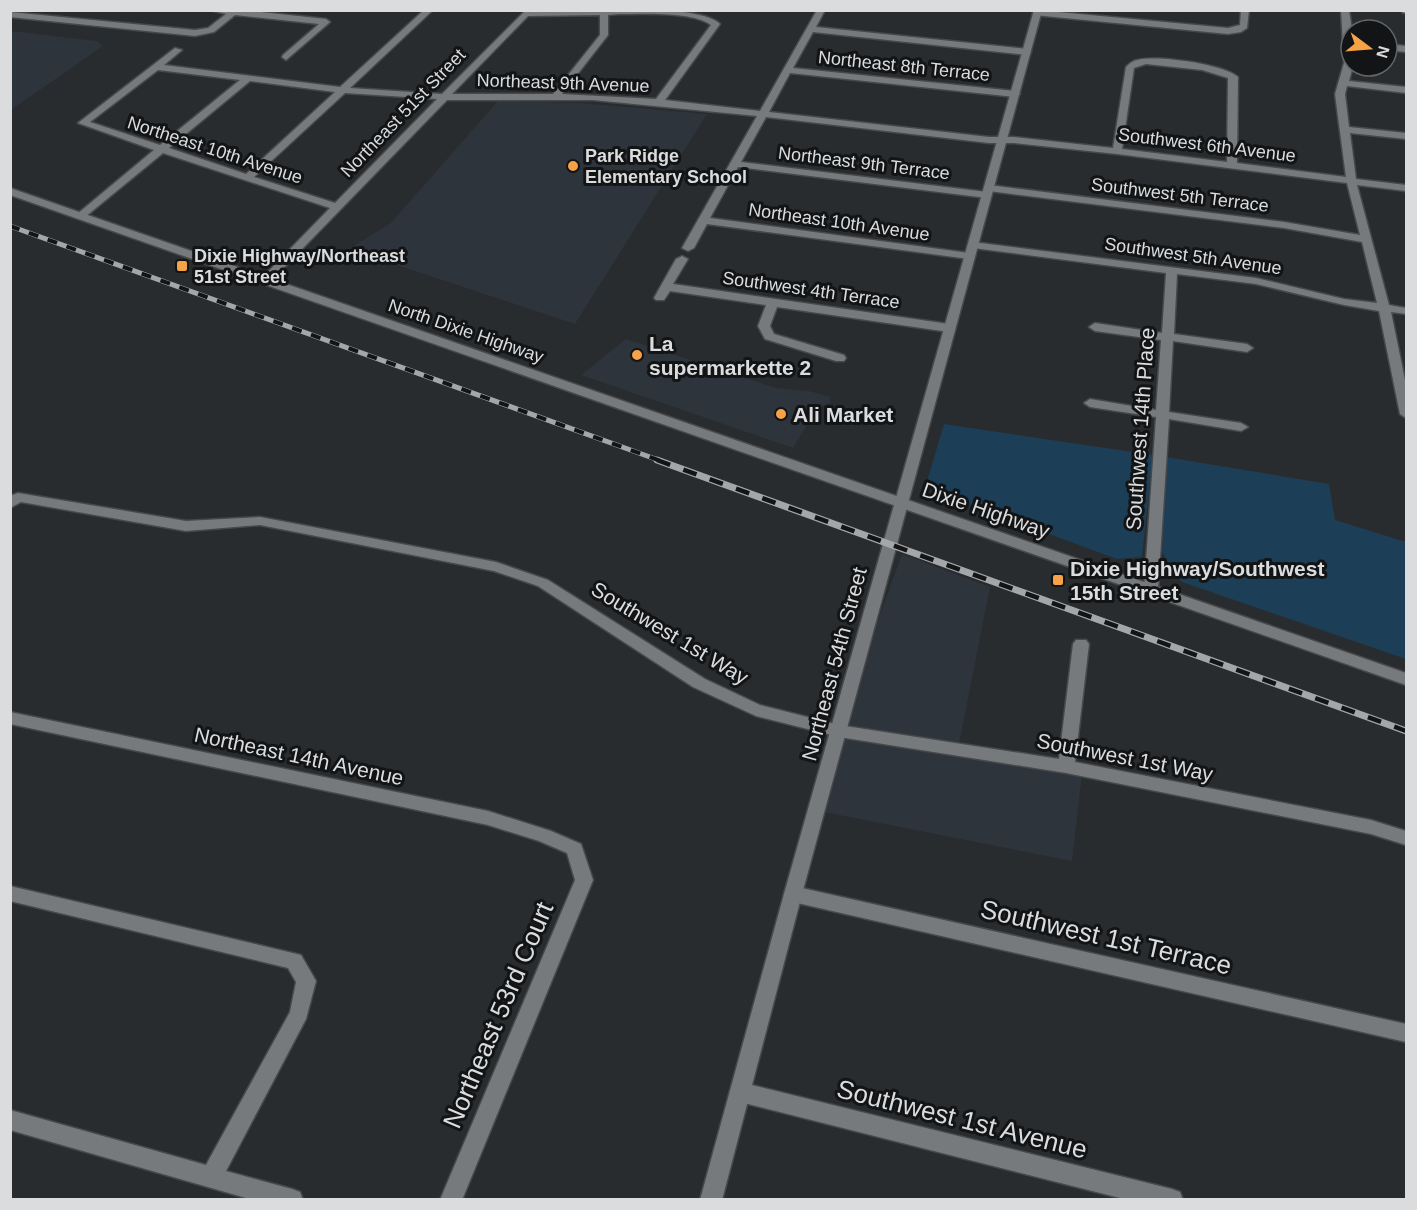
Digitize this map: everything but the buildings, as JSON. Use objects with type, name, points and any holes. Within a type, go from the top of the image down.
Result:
[{"type":"street","points":[[214,10],[232,13],[255,12],[326,22],[286,57]]},
{"type":"street","points":[[247,178],[429,10]]},
{"type":"street","points":[[688,248],[821,10]]},
{"type":"street","points":[[1038,11],[1238,30],[1244,26],[1245,10]]},
{"type":"street","name":"Northeast 54th Street","points":[[711,1200],[793,894],[1038,11]]},
{"type":"street","points":[[556,96],[604,35],[604,12],[650,12],[709,19],[716,24],[659,102]]},
{"type":"street","name":"Northeast 51st Street","points":[[271,281],[304,255],[309,245],[306,238],[526,13],[570,15],[604,12]]},
{"type":"street","points":[[10,14],[195,33],[211,30],[232,13]]},
{"type":"street","points":[[811,29],[1027,52]]},
{"type":"street","points":[[158,67],[178,50]]},
{"type":"street","points":[[1117,151],[1130,67],[1137,62],[1218,69],[1233,77],[1232,164]]},
{"type":"street","name":"Northeast 9th Avenue","points":[[158,67],[342,90],[444,97],[556,96],[659,102],[1003,140]]},
{"type":"street","name":"Northeast 10th Avenue","points":[[158,67],[83,123],[336,207]]},
{"type":"street","name":"Northeast 8th Terrace","points":[[789,70],[1015,94]]},
{"type":"street","points":[[81,215],[248,78]]},
{"type":"street","points":[[1345,78],[1341,94],[1351,180],[1384,308],[1407,414]]},
{"type":"street","points":[[1342,83],[1407,90]]},
{"type":"street","points":[[1345,130],[1407,136]]},
{"type":"street","name":"Southwest 6th Avenue","points":[[1003,140],[1232,164],[1407,188]]},
{"type":"street","name":"Northeast 9th Terrace","points":[[737,164],[988,192]]},
{"type":"street","name":"North Dixie Highway","points":[[10,191],[807,469]]},
{"type":"street","name":"Southwest 5th Terrace","points":[[988,192],[1284,225],[1367,240]]},
{"type":"street","name":"Northeast 10th Avenue","points":[[705,221],[971,250]]},
{"type":"street","name":"Southwest 5th Avenue","points":[[971,250],[1172,270],[1256,281],[1344,302],[1407,311]]},
{"type":"street","points":[[660,298],[668,288],[682,259]]},
{"type":"street","name":"Southwest 14th Place","points":[[1151,590],[1172,270]]},
{"type":"street","name":"Southwest 4th Terrace","points":[[668,288],[949,328]]},
{"type":"street","points":[[773,303],[764,326],[769,336],[840,358]]},
{"type":"street","points":[[1095,327],[1248,348]]},
{"type":"street","points":[[1090,403],[1241,426]]},
{"type":"street","name":"Dixie Highway","points":[[807,469],[1407,679]]},
{"type":"street","name":"Southwest 1st Way","points":[[14,500],[186,526],[260,521],[496,567],[522,575],[553,589],[699,683],[756,710],[839,731],[1066,767],[1371,827],[1407,838]]},
{"type":"street","points":[[1066,767],[1081,644]]},
{"type":"street","name":"Northeast 14th Avenue","points":[[10,718],[488,818],[544,836],[575,849]]},
{"type":"street","name":"Northeast 53rd Court","points":[[450,1200],[584,880],[575,849]]},
{"type":"street","points":[[10,893],[294,961],[306,981],[299,1013],[212,1176]]},
{"type":"street","name":"Southwest 1st Terrace","points":[[793,894],[1407,1033]]},
{"type":"street","name":"Southwest 1st Avenue","points":[[740,1092],[1172,1200]]},
{"type":"street","points":[[10,1120],[292,1200]]},
{"type":"shaded area","points":[[11,31],[97,41],[102,45],[11,110]]},
{"type":"shaded area","points":[[498,101],[580,103],[707,114],[575,324],[349,249],[391,223]]},
{"type":"shaded area","points":[[626,339],[776,388],[809,391],[830,397],[830,403],[818,407],[793,448],[581,375]]},
{"type":"shaded area","points":[[944,424],[1153,455],[1142,557],[1117,559],[941,494],[931,486],[928,478]]},
{"type":"shaded area","points":[[1166,457],[1329,484],[1335,520],[1406,542],[1406,659],[1182,582],[1170,568],[1162,551]]},
{"type":"shaded area","points":[[902,554],[990,587],[957,754],[1082,774],[1072,861],[824,812],[876,626]]},
{"type":"railway","points":[[10,226],[661,461]]},
{"type":"railway","points":[[657,460],[1406,731]]},
{"type":"place","name":"Park Ridge Elementary School","points":[[573,166]]},
{"type":"place","name":"Dixie Highway/Northeast 51st Street","points":[[182,266]]},
{"type":"place","name":"La supermarkette 2","points":[[637,355]]},
{"type":"place","name":"Ali Market","points":[[781,414]]},
{"type":"place","name":"Dixie Highway/Southwest 15th Street","points":[[1058,580]]}]
